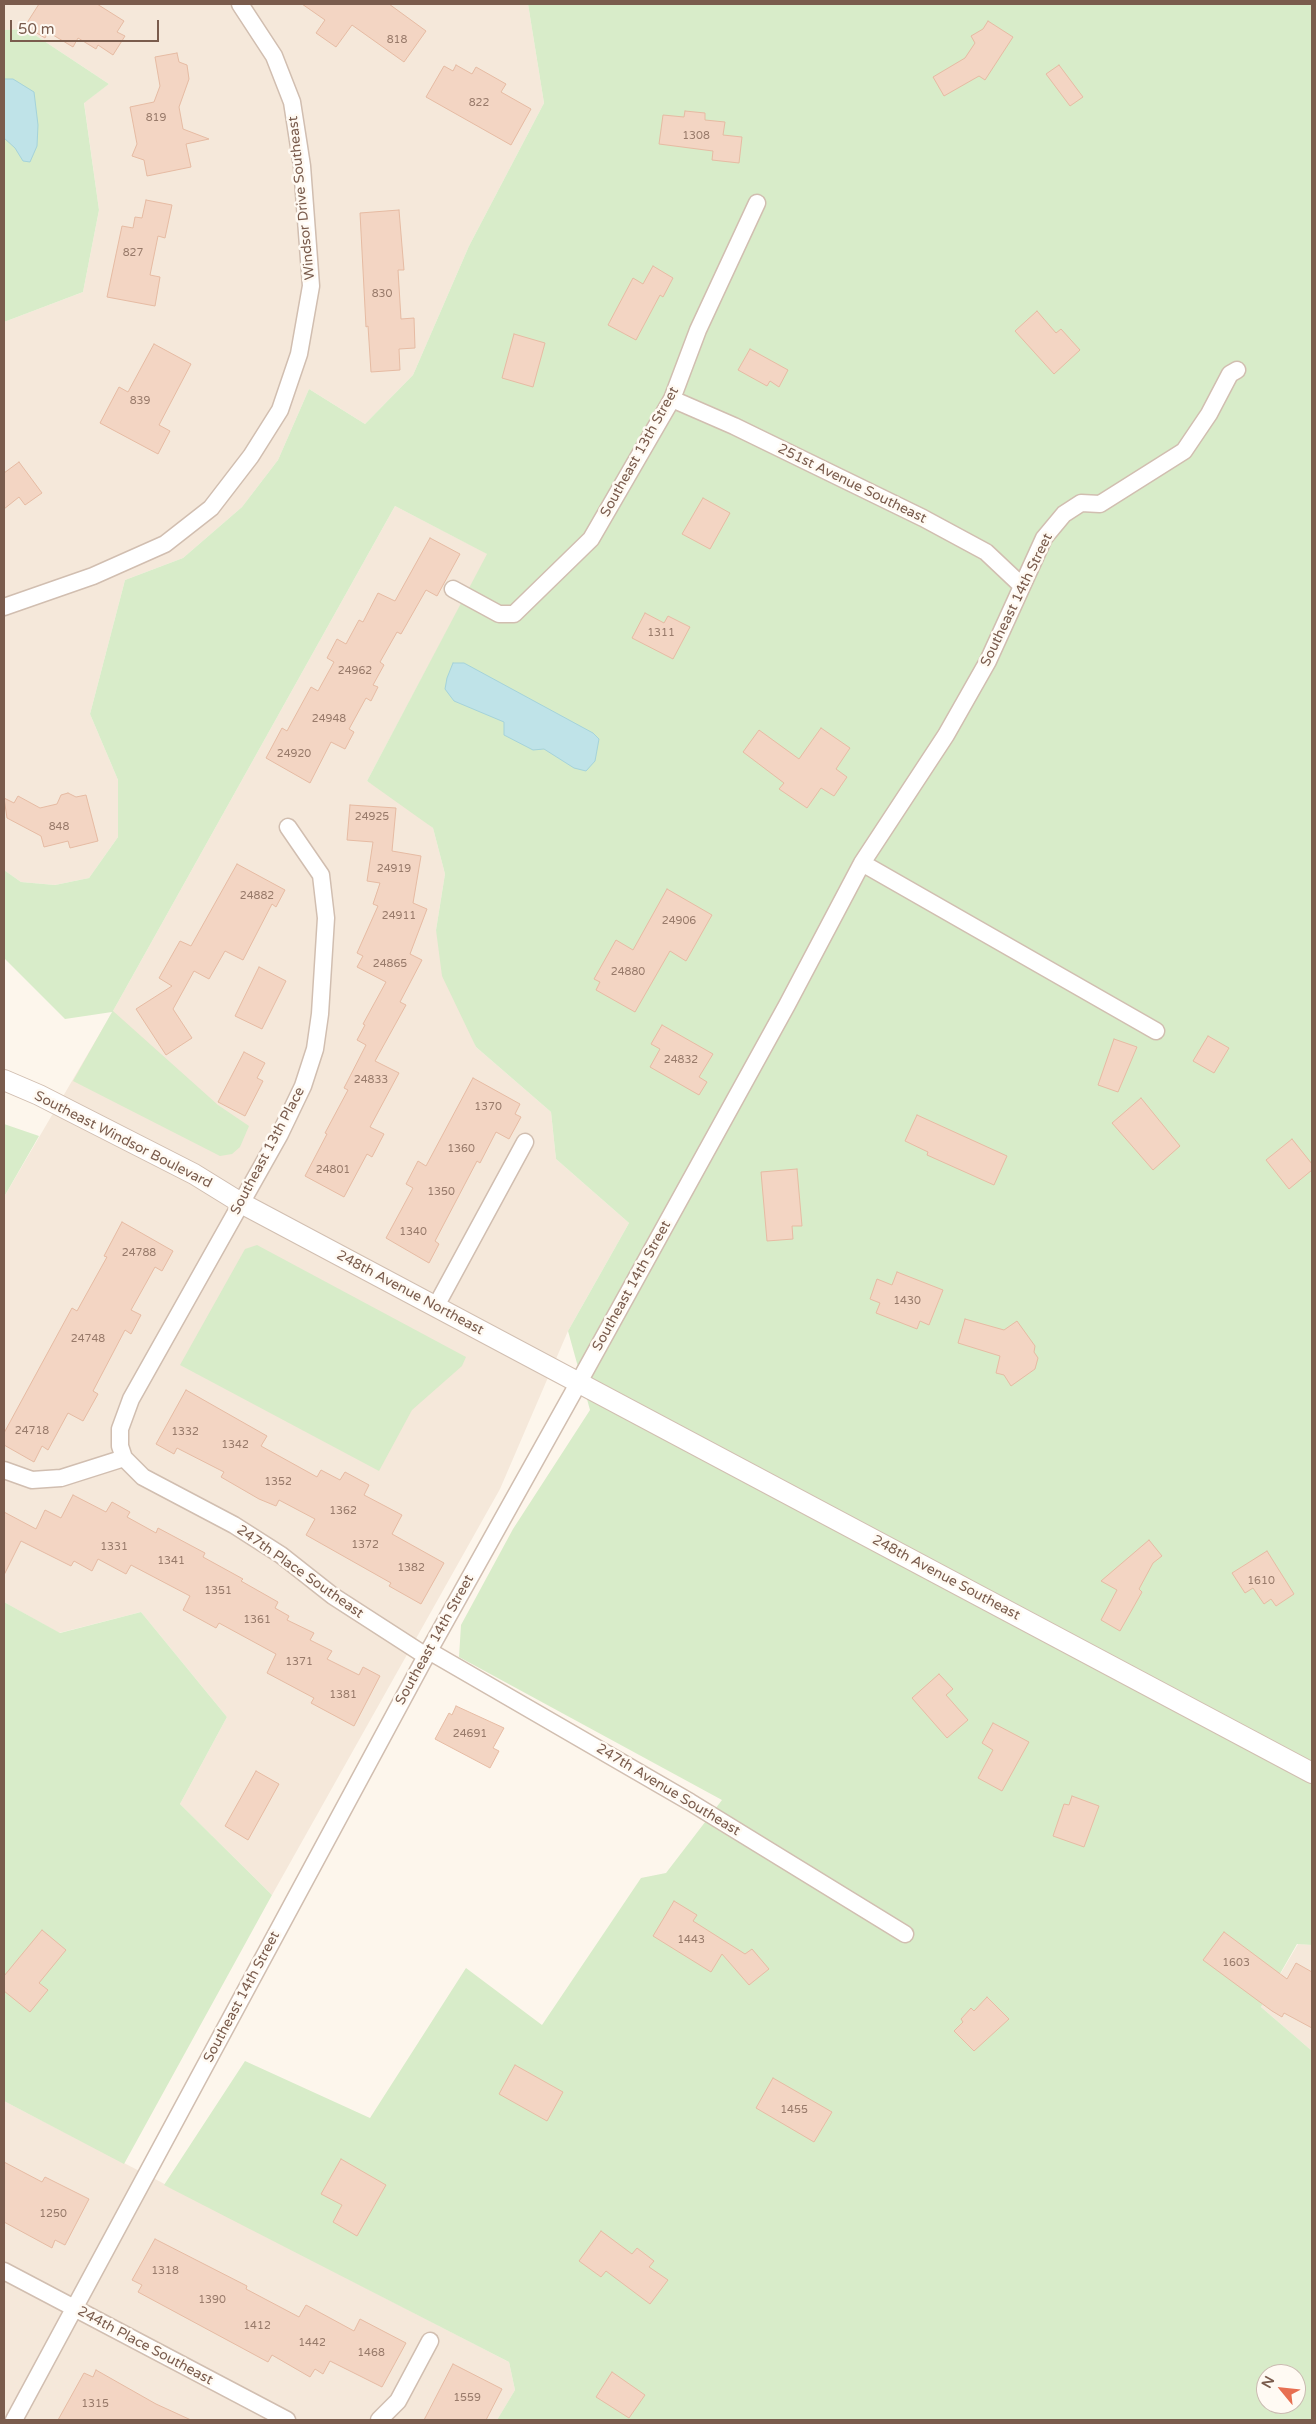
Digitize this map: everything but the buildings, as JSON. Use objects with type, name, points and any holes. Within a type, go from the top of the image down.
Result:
[{"type":"street","name":"Windsor Drive Southeast","points":[[4,607],[93,576],[166,544],[211,508],[251,456],[280,410],[299,354],[311,286],[302,166],[292,102],[274,56],[240,4]]},
{"type":"street","name":"Southeast 13th Street","points":[[453,589],[499,614],[514,614],[591,539],[672,399],[698,330],[756,203]]},
{"type":"street","name":"Southeast 14th Street","points":[[14,2420],[427,1653],[580,1382],[862,863],[946,734],[988,662],[1044,538],[1064,514],[1081,502],[1100,504],[1184,451],[1209,414],[1230,374],[1237,370]]},
{"type":"street","name":"251st Avenue Southeast","points":[[672,399],[734,426],[962,539],[986,552],[1022,585]]},
{"type":"street","name":"Southeast 13th Place","points":[[124,1458],[120,1446],[120,1429],[131,1399],[280,1134],[303,1086],[315,1049],[320,1014],[326,918],[320,875],[288,827]]},
{"type":"street","points":[[862,863],[1156,1031]]},
{"type":"street","name":"Southeast Windsor Boulevard","points":[[4,1080],[39,1095],[185,1170],[241,1203]]},
{"type":"street","points":[[436,1306],[525,1142]]},
{"type":"street","name":"248th Avenue Northeast","points":[[241,1203],[580,1382]]},
{"type":"street","name":"248th Avenue Southeast","points":[[580,1382],[1312,1773]]},
{"type":"street","points":[[4,1470],[32,1480],[61,1478],[124,1458]]},
{"type":"street","name":"247th Place Southeast","points":[[124,1458],[143,1477],[234,1525],[280,1555],[333,1596],[427,1653]]},
{"type":"street","name":"247th Avenue Southeast","points":[[427,1653],[690,1802],[905,1934]]},
{"type":"street","name":"244th Place Southeast","points":[[4,2272],[287,2420]]},
{"type":"street","points":[[379,2420],[398,2401],[430,2341]]},
{"type":"shaded area","points":[[4,4],[528,4],[544,103],[469,246],[413,375],[365,424],[309,389],[278,460],[242,507],[183,558],[125,580],[90,714],[118,780],[118,837],[89,878],[55,885],[21,882],[4,870],[4,322],[83,292],[99,210],[84,102],[109,84],[26,29],[4,30]]},
{"type":"shaded area","points":[[395,506],[488,554],[367,781],[401,801],[433,828],[445,874],[436,930],[476,1047],[551,1112],[556,1159],[629,1223],[568,1331],[500,1489],[272,1895],[180,1804],[227,1717],[141,1612],[59,1633],[4,1602],[4,1197],[113,1011]]},
{"type":"shaded area","points":[[1298,1944],[1312,1945],[1312,2051],[1261,2007]]},
{"type":"shaded area","points":[[4,2101],[509,2362],[515,2390],[497,2420],[4,2420]]},
{"type":"green space","points":[[528,4],[1312,4],[1312,1945],[1297,1944],[1261,2007],[1312,2051],[1312,2420],[497,2420],[515,2390],[509,2362],[164,2185],[245,2061],[370,2118],[466,1968],[542,2025],[641,1878],[666,1873],[722,1800],[459,1657],[461,1625],[513,1529],[590,1410],[568,1331],[629,1223],[556,1159],[551,1112],[476,1047],[442,976],[436,930],[445,874],[433,828],[367,781],[487,554],[395,506],[113,1011],[218,1105],[249,1126],[240,1147],[232,1154],[220,1156],[73,1081],[112,1012],[65,1019],[4,958],[4,870],[21,882],[55,885],[89,878],[118,837],[118,780],[90,714],[125,580],[183,558],[242,507],[278,460],[309,389],[365,424],[413,375],[469,246],[544,103]]},
{"type":"green space","points":[[26,29],[109,84],[84,103],[99,210],[83,292],[4,322],[4,30]]},
{"type":"green space","points":[[4,1124],[39,1136],[4,1197]]},
{"type":"green space","points":[[257,1245],[466,1357],[462,1366],[412,1410],[379,1471],[180,1365],[245,1249]]},
{"type":"green space","points":[[4,1602],[60,1633],[141,1612],[227,1717],[180,1804],[272,1895],[124,2164],[4,2101]]},
{"type":"water","points":[[4,79],[13,79],[34,92],[38,125],[37,146],[30,162],[23,161],[15,148],[4,138]]},
{"type":"water","points":[[453,663],[464,663],[593,733],[599,739],[595,761],[586,771],[574,768],[544,749],[533,750],[504,735],[504,722],[454,701],[445,689]]}]
